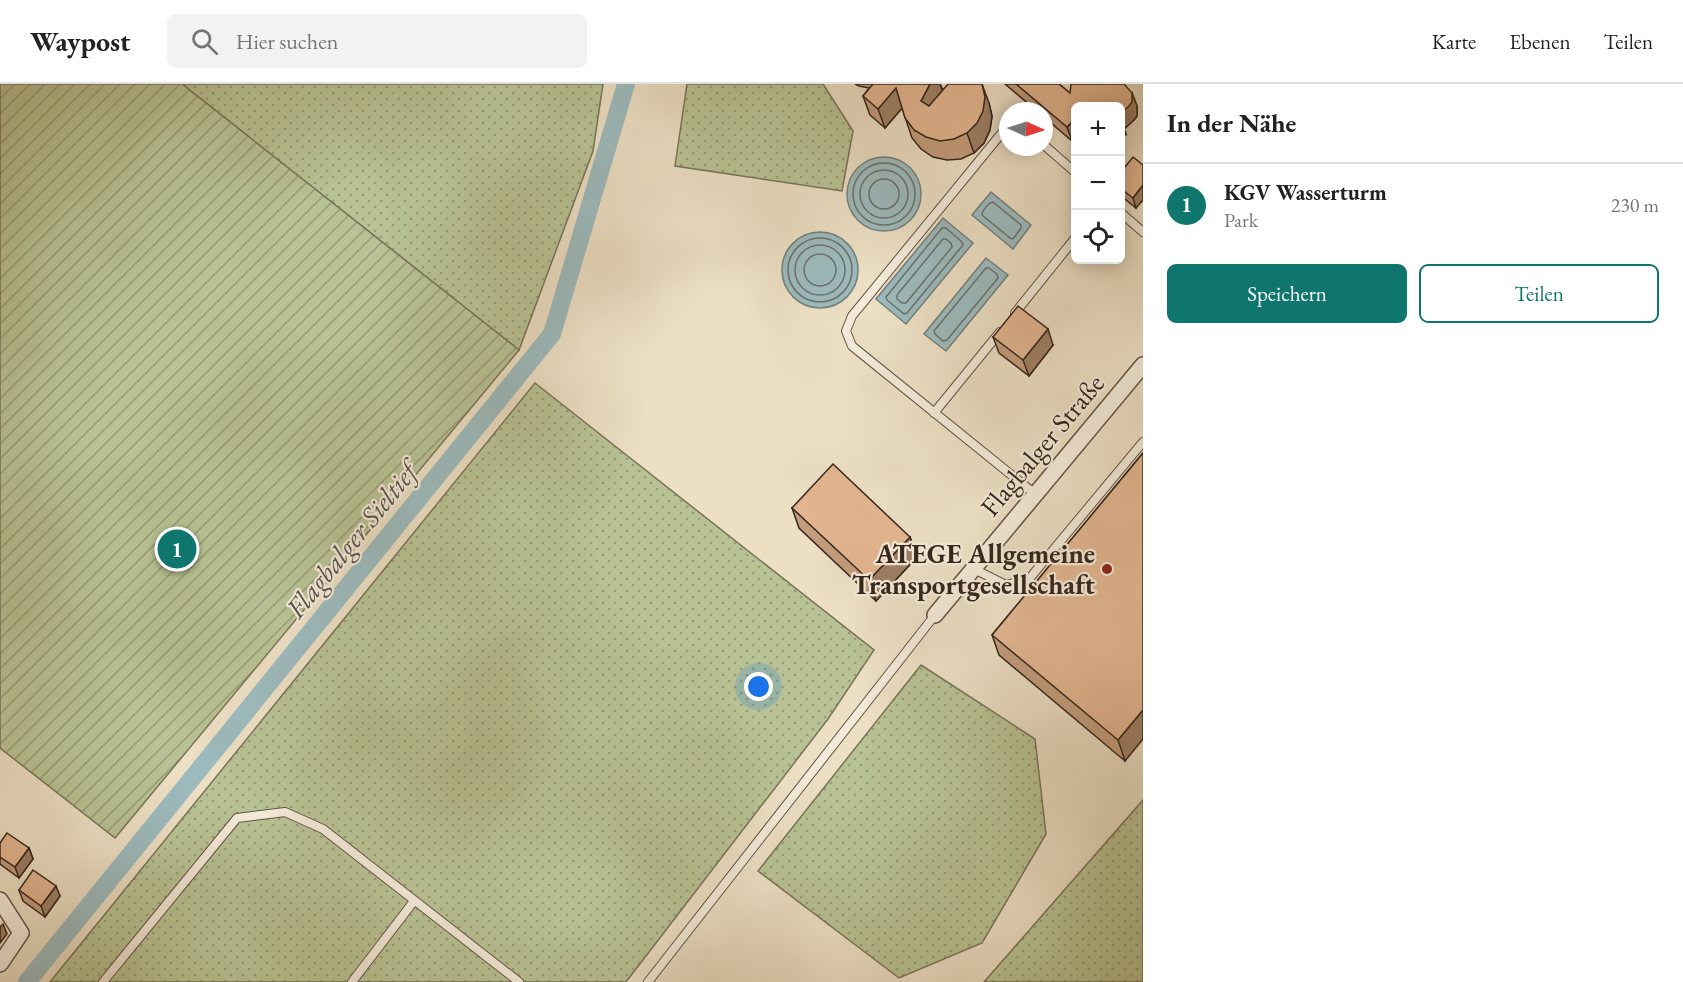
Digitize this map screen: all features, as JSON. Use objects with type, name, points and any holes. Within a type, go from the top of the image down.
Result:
[{"type":"street","name":"Flagbalger Straße","points":[[935,615],[1143,365]]},
{"type":"street","points":[[0,900],[21,933],[0,964]]},
{"type":"lane","points":[[999,136],[852,316],[846,331],[852,346],[1035,494]]},
{"type":"lane","points":[[1053,153],[1071,169]]},
{"type":"lane","points":[[1125,216],[1143,232]]},
{"type":"lane","points":[[934,413],[1071,243]]},
{"type":"lane","points":[[972,568],[1006,585],[1029,579],[1143,442]]},
{"type":"lane","points":[[648,982],[935,615]]},
{"type":"lane","points":[[103,982],[237,818],[285,812],[323,829],[519,982]]},
{"type":"lane","points":[[352,982],[414,901]]},
{"type":"green space","points":[[0,84],[182,84],[519,350],[115,838],[0,748]]},
{"type":"green space","points":[[182,84],[603,84],[593,151],[519,350]]},
{"type":"green space","points":[[687,84],[823,84],[853,131],[842,191],[675,166]]},
{"type":"green space","points":[[535,383],[874,650],[828,719],[626,982],[50,982]]},
{"type":"green space","points":[[921,665],[1035,739],[1046,834],[982,943],[899,978],[758,871]]},
{"type":"green space","points":[[1143,800],[1143,982],[984,982]]},
{"type":"water","points":[[884,157],[905,163],[915,173],[921,194],[915,215],[905,225],[884,231],[863,225],[853,215],[847,194],[853,173],[863,163]]},
{"type":"water","points":[[991,192],[1031,225],[1013,249],[972,215]]},
{"type":"water","points":[[943,218],[973,243],[906,324],[876,299]]},
{"type":"water","points":[[820,232],[835,235],[847,243],[855,255],[858,270],[855,285],[847,297],[835,305],[820,308],[805,305],[793,297],[785,285],[782,270],[785,255],[793,243],[805,235]]},
{"type":"water","points":[[986,258],[1008,275],[946,351],[924,334]]},
{"type":"building","points":[[873,84],[930,84],[921,101],[929,106],[948,84],[982,84],[985,97],[983,111],[977,123],[967,133],[954,139],[940,141],[914,130],[905,118],[896,88],[878,109],[863,96]]},
{"type":"building","points":[[1016,84],[1059,84],[1070,93],[1071,84],[1124,84],[1132,93],[1132,102],[1125,110],[1125,102],[1071,102],[1071,123],[1067,127],[1053,115],[1053,102],[1037,102]]},
{"type":"building","points":[[1133,157],[1143,165],[1143,185],[1133,198],[1125,192],[1125,167]]},
{"type":"building","points":[[1018,306],[1048,329],[1023,360],[993,337]]},
{"type":"building","name":"ATEGE Allgemeine Transportgesellschaft","points":[[1143,453],[1143,710],[1118,740],[992,635]]},
{"type":"building","points":[[833,464],[910,537],[869,580],[792,508]]},
{"type":"building","points":[[7,833],[29,848],[15,867],[0,857],[0,843]]},
{"type":"building","points":[[33,870],[56,886],[41,906],[19,890]]},
{"type":"waterway","name":"Flagbalger Sieltief","points":[[27,982],[552,334],[626,84]]},
{"type":"place","name":"KGV Wasserturm","points":[[177,549]]},
{"type":"place","name":"ATEGE Allgemeine Transportgesellschaft","points":[[1107,569]]}]
